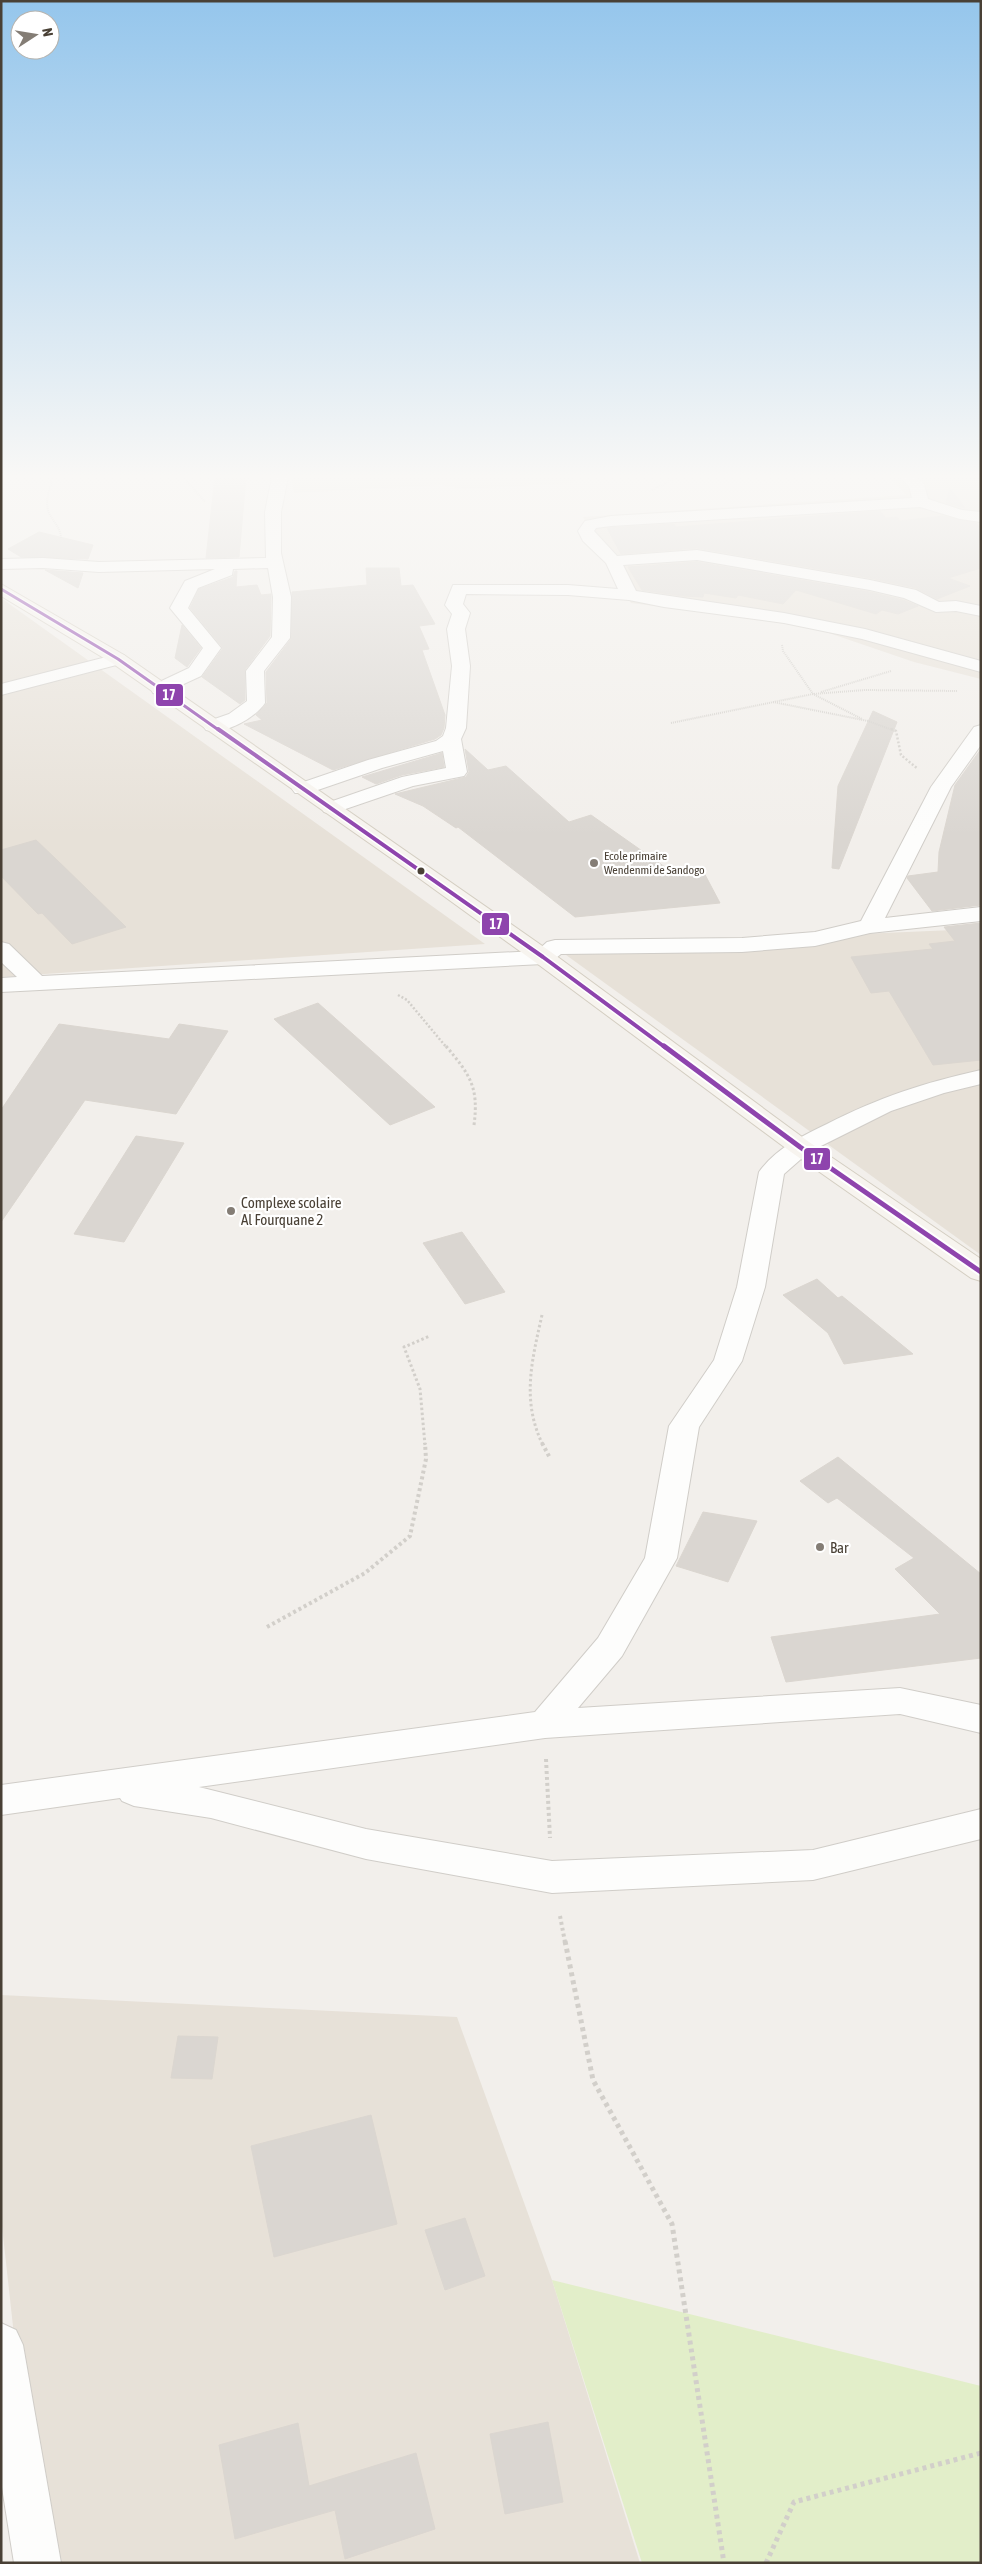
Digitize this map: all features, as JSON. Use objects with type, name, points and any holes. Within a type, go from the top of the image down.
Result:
[{"type":"street","points":[[14,597],[118,660],[331,808],[543,957],[800,1147],[981,1272]]},
{"type":"street","points":[[160,689],[195,672],[212,648],[180,608],[185,597]]},
{"type":"street","points":[[213,726],[236,718],[256,703],[255,671],[281,638],[282,597]]},
{"type":"street","points":[[302,789],[375,764],[443,745],[451,739],[456,728],[461,666],[456,630],[461,612],[454,605],[457,597]]},
{"type":"street","points":[[637,597],[776,617],[865,634],[981,667]]},
{"type":"street","points":[[915,597],[936,607],[956,606],[981,611]]},
{"type":"street","points":[[1,690],[118,660]]},
{"type":"street","points":[[870,926],[941,787],[981,731]]},
{"type":"street","points":[[331,808],[409,781],[457,772],[451,739]]},
{"type":"street","points":[[1,985],[543,957],[555,947],[742,946],[815,939],[870,926],[981,914]]},
{"type":"street","points":[[1,949],[35,982]]},
{"type":"street","points":[[545,1724],[610,1647],[660,1558],[684,1426],[728,1361],[751,1287],[772,1172],[800,1147],[882,1106],[936,1087],[981,1077]]},
{"type":"street","points":[[1,1800],[545,1724],[900,1701],[981,1719]]},
{"type":"street","points":[[106,1786],[211,1803],[366,1844],[552,1877],[813,1865],[981,1824]]},
{"type":"street","points":[[1,2345],[38,2563]]},
{"type":"path","points":[[776,617],[784,651],[813,694],[868,721],[896,731],[900,755],[941,787]]},
{"type":"path","points":[[670,723],[813,694],[865,690],[962,690]]},
{"type":"path","points":[[770,702],[868,721]]},
{"type":"path","points":[[350,967],[408,1000],[468,1072],[477,1102],[474,1125]]},
{"type":"path","points":[[542,1315],[529,1377],[534,1427],[550,1458]]},
{"type":"path","points":[[267,1627],[365,1574],[410,1536],[426,1459],[420,1390],[404,1348],[430,1336]]},
{"type":"path","points":[[545,1724],[552,1877],[593,2080],[672,2224],[724,2563]]},
{"type":"path","points":[[766,2563],[794,2502],[981,2453]]},
{"type":"shaded area","points":[[627,597],[981,597],[981,679],[914,662],[820,630],[758,619],[631,603]]},
{"type":"shaded area","points":[[1,598],[485,944],[1,977]]},
{"type":"shaded area","points":[[981,928],[981,1255],[555,947],[953,930]]},
{"type":"shaded area","points":[[1,1995],[457,2017],[552,2280],[640,2563],[39,2563],[1,2217]]},
{"type":"green space","points":[[552,2280],[981,2386],[981,2563],[642,2563]]},
{"type":"building","points":[[195,597],[271,597],[270,636],[245,670],[245,700],[240,704],[202,677],[223,648],[190,608]]},
{"type":"building","points":[[292,597],[420,597],[435,624],[419,626],[429,649],[422,650],[445,715],[444,728],[441,735],[435,739],[333,770],[244,724],[262,720],[256,715],[267,703],[266,672],[291,639]]},
{"type":"building","points":[[746,597],[790,597],[783,604]]},
{"type":"building","points":[[818,597],[889,597],[918,606],[898,614],[882,610],[876,614]]},
{"type":"building","points":[[182,625],[201,648],[187,667],[175,658]]},
{"type":"building","points":[[873,711],[897,722],[839,869],[832,868],[838,786]]},
{"type":"building","points":[[465,749],[488,770],[506,766],[569,822],[591,815],[672,872],[702,869],[720,903],[575,917],[458,827],[456,828],[423,806],[395,794],[466,777],[469,772]]},
{"type":"building","points":[[981,749],[981,905],[932,911],[907,878],[908,876],[938,872],[939,852],[955,785]]},
{"type":"building","points":[[442,753],[444,767],[402,775],[376,784],[362,777]]},
{"type":"building","points":[[36,840],[126,927],[72,944],[42,913],[38,914],[1,876],[1,850]]},
{"type":"building","points":[[981,923],[981,1060],[933,1065],[889,991],[871,993],[851,957],[933,949],[929,944],[955,941],[944,927]]},
{"type":"building","points":[[318,1003],[435,1107],[390,1125],[274,1019]]},
{"type":"building","points":[[59,1024],[169,1039],[179,1024],[228,1031],[176,1114],[85,1100],[1,1222],[1,1110]]},
{"type":"building","points":[[136,1136],[184,1143],[124,1242],[74,1234]]},
{"type":"building","points":[[462,1232],[505,1292],[465,1304],[423,1243]]},
{"type":"building","points":[[817,1279],[838,1298],[842,1296],[913,1354],[844,1364],[828,1333],[783,1295]]},
{"type":"building","points":[[838,1457],[981,1574],[981,1658],[786,1682],[771,1637],[940,1614],[895,1569],[914,1558],[837,1498],[828,1503],[800,1481]]},
{"type":"building","points":[[703,1512],[757,1521],[728,1582],[676,1566]]},
{"type":"building","points":[[178,2036],[218,2037],[212,2079],[171,2078]]},
{"type":"building","points":[[371,2115],[397,2224],[274,2257],[251,2146]]},
{"type":"building","points":[[465,2218],[485,2276],[445,2290],[425,2230]]},
{"type":"building","points":[[548,2422],[563,2502],[505,2514],[490,2434]]},
{"type":"building","points":[[298,2423],[309,2486],[416,2453],[435,2529],[345,2559],[335,2510],[235,2539],[219,2445]]},
{"type":"transit line","name":"17","points":[[14,597],[118,659],[543,957],[800,1147],[981,1272]]},
{"type":"place","name":"Ecole primaire Wendenmi de Sandogo","points":[[594,863]]},
{"type":"place","name":"Complexe scolaire Al Fourquane 2","points":[[231,1211]]},
{"type":"place","name":"Bar","points":[[820,1547]]}]
